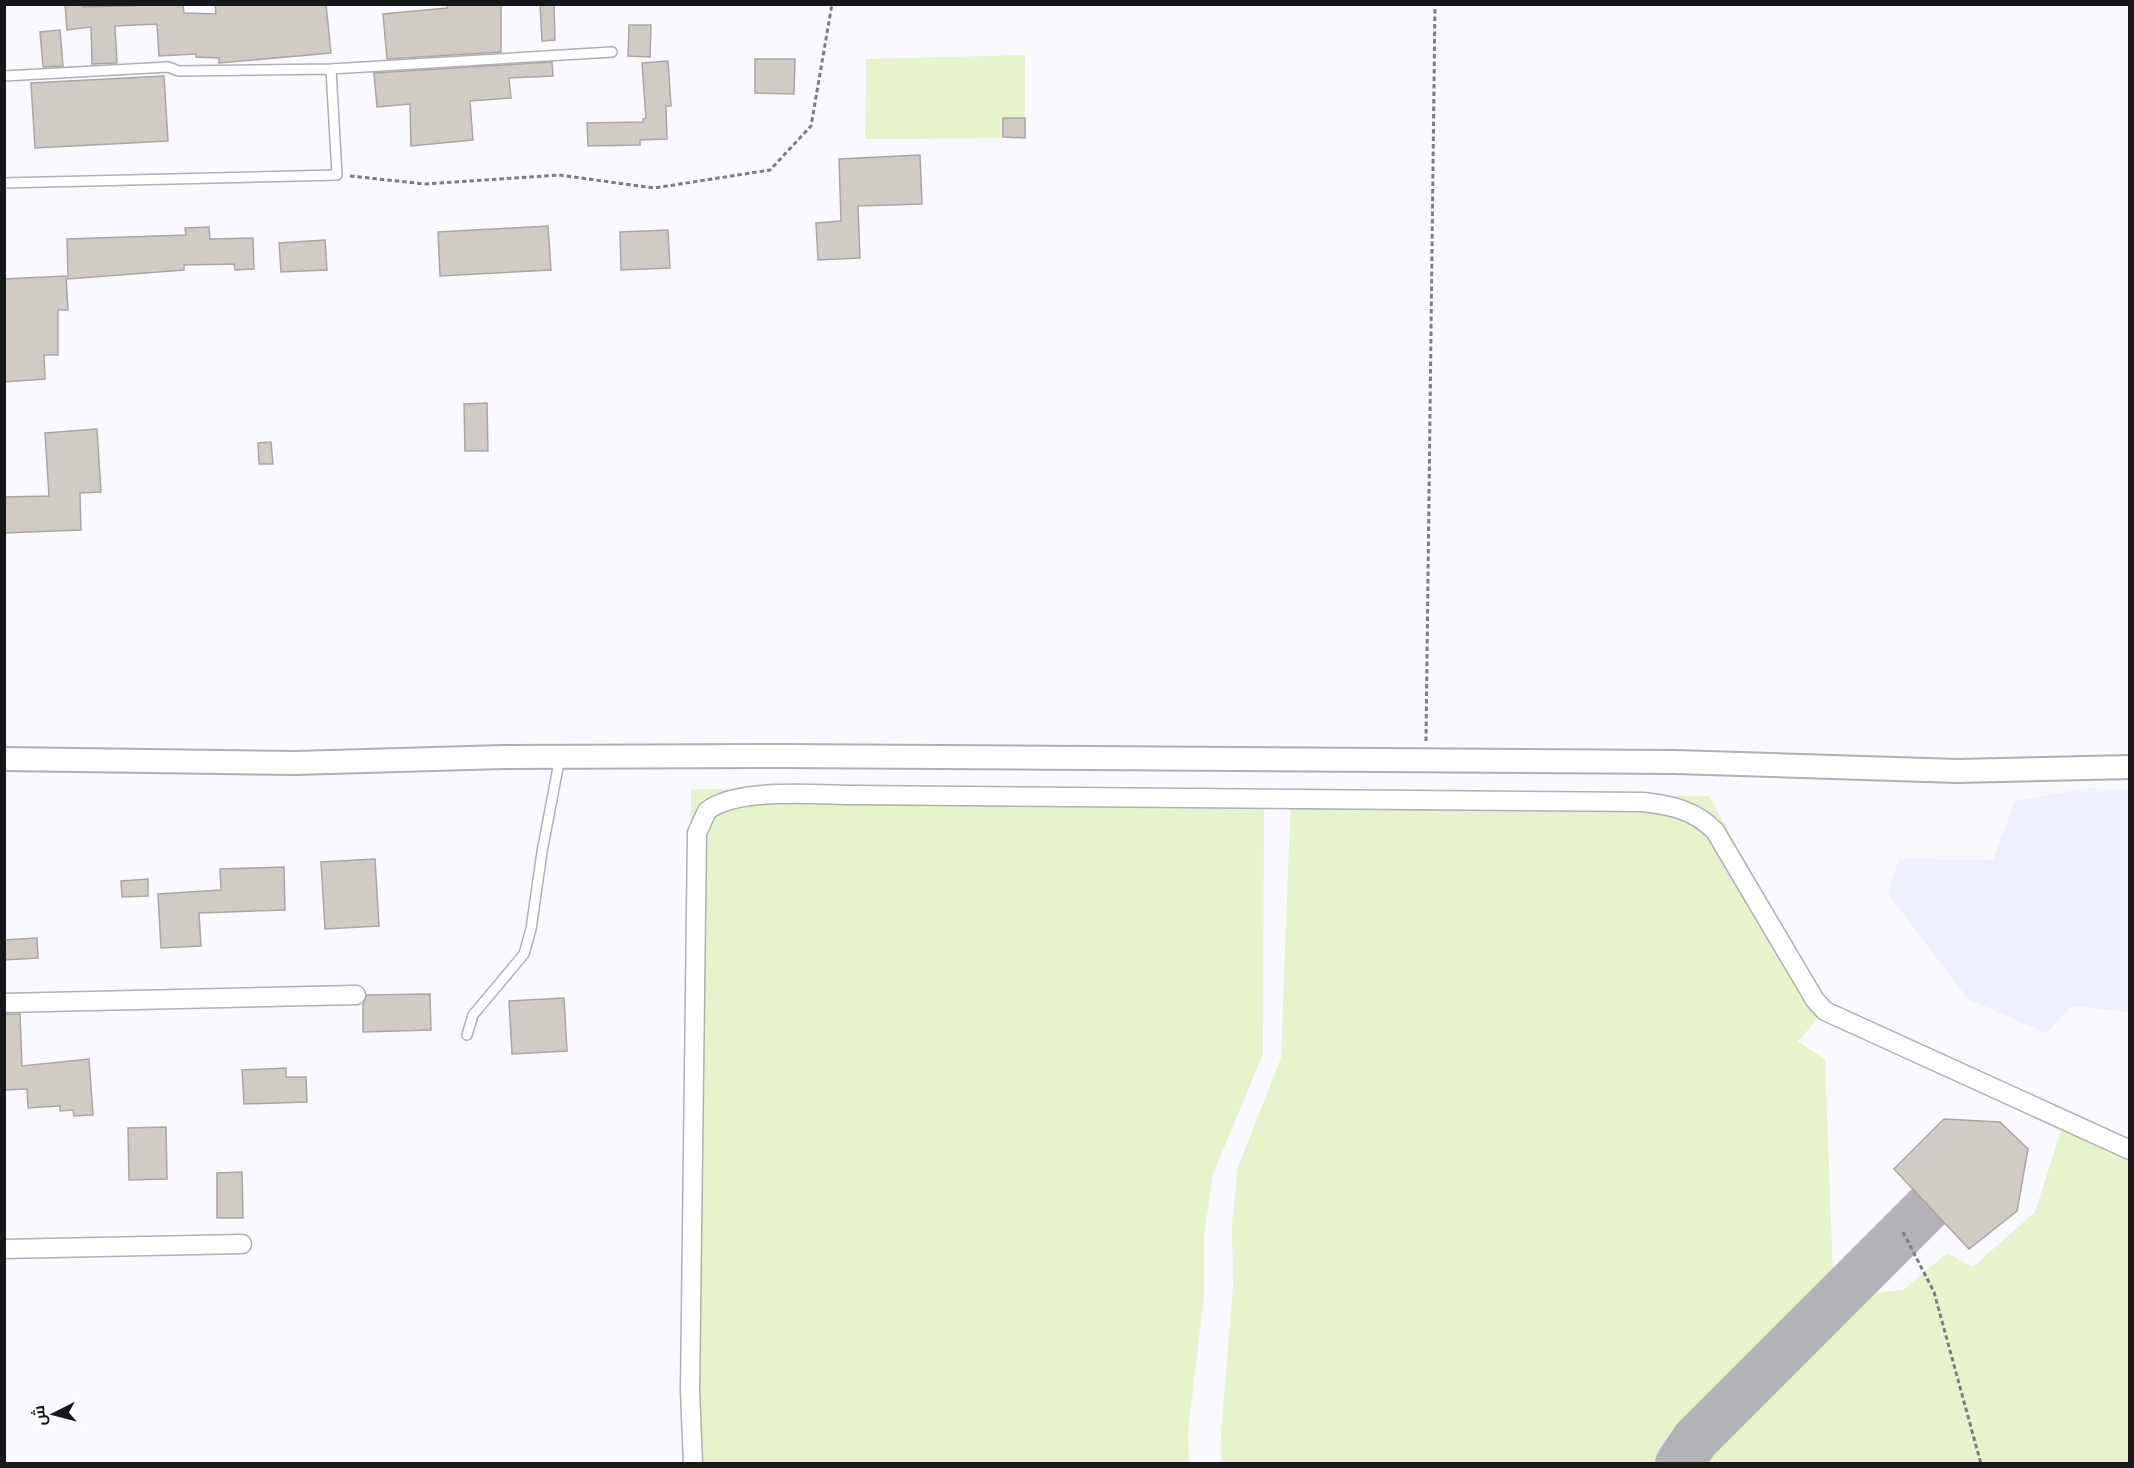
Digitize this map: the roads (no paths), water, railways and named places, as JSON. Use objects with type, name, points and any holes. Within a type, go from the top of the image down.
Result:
[{"type":"street","points":[[4,759],[296,763],[560,757],[1425,760],[1675,762],[1957,771],[2130,767]]},
{"type":"street","points":[[693,1464],[690,1380],[698,833],[707,811],[728,800],[756,797],[856,795],[1642,802],[1667,805],[1699,817],[1715,831],[1815,1000],[1825,1011],[2130,1150]]},
{"type":"street","points":[[4,1003],[356,995]]},
{"type":"street","points":[[4,1250],[242,1244]]},
{"type":"lane","points":[[4,76],[168,67],[180,71],[332,69],[612,52]]},
{"type":"lane","points":[[4,183],[337,175],[332,69]]},
{"type":"lane","points":[[467,1035],[473,1015],[524,954],[531,929],[560,757]]}]
